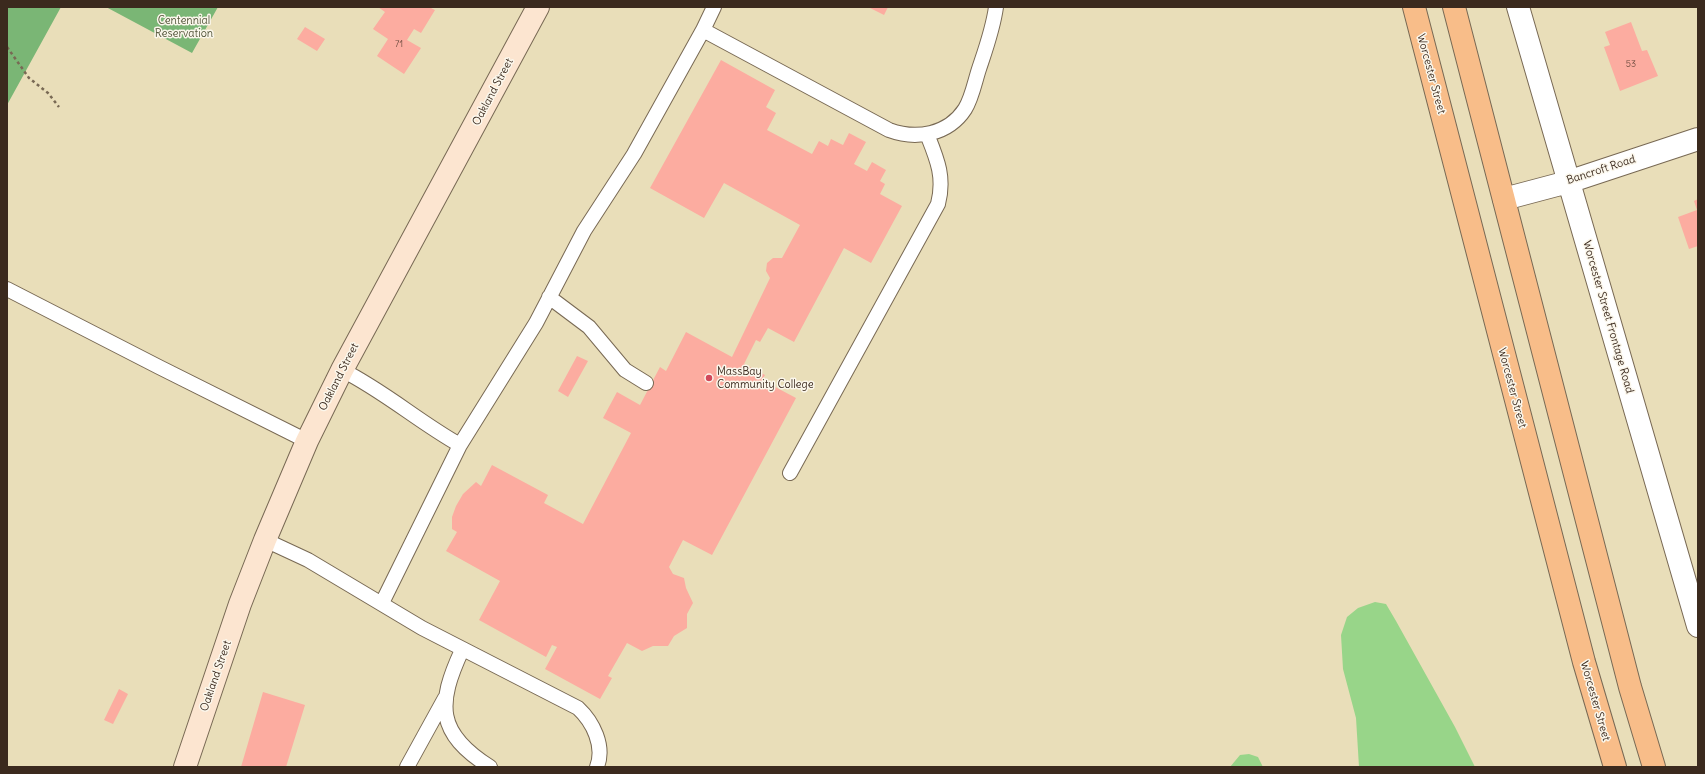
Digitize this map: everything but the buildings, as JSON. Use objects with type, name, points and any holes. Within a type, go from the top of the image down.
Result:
[{"type":"highway","name":"Worcester Street","points":[[1414,7],[1584,662],[1615,767]]},
{"type":"highway","points":[[1454,7],[1630,687],[1654,767]]},
{"type":"street","name":"Oakland Street","points":[[185,767],[232,628],[265,540],[307,441],[342,370],[538,7]]},
{"type":"street","name":"Worcester Street Frontage Road","points":[[1518,7],[1698,626]]},
{"type":"street","name":"Bancroft Road","points":[[1504,199],[1568,182],[1698,139]]},
{"type":"lane","points":[[382,603],[460,445],[536,323],[584,231],[630,160],[714,7]]},
{"type":"lane","points":[[702,30],[889,130],[902,135],[915,136],[927,134],[950,125],[966,108],[990,39],[996,7]]},
{"type":"lane","points":[[790,473],[938,204],[941,175],[927,134]]},
{"type":"lane","points":[[7,289],[307,441]]},
{"type":"lane","points":[[550,297],[589,327],[625,370],[646,383]]},
{"type":"lane","points":[[342,370],[358,377],[428,426],[460,445]]},
{"type":"lane","points":[[265,540],[308,560],[462,650],[578,708],[586,715],[597,737],[599,751],[597,767]]},
{"type":"lane","points":[[462,650],[448,682],[445,698],[447,716],[451,729],[457,740],[471,754],[490,767]]},
{"type":"lane","points":[[407,767],[445,698]]},
{"type":"path","points":[[7,48],[29,78],[48,93],[59,107]]},
{"type":"green space","points":[[7,7],[61,7],[7,105]]},
{"type":"green space","name":"Centennial Reservation","points":[[106,7],[218,7],[192,53]]},
{"type":"green space","points":[[1375,602],[1386,604],[1455,727],[1475,767],[1359,767],[1356,718],[1343,669],[1341,635],[1347,617],[1358,608]]},
{"type":"green space","points":[[1249,754],[1258,757],[1263,767],[1230,767],[1240,755]]},
{"type":"place","name":"MassBay Community College","points":[[709,378]]}]
